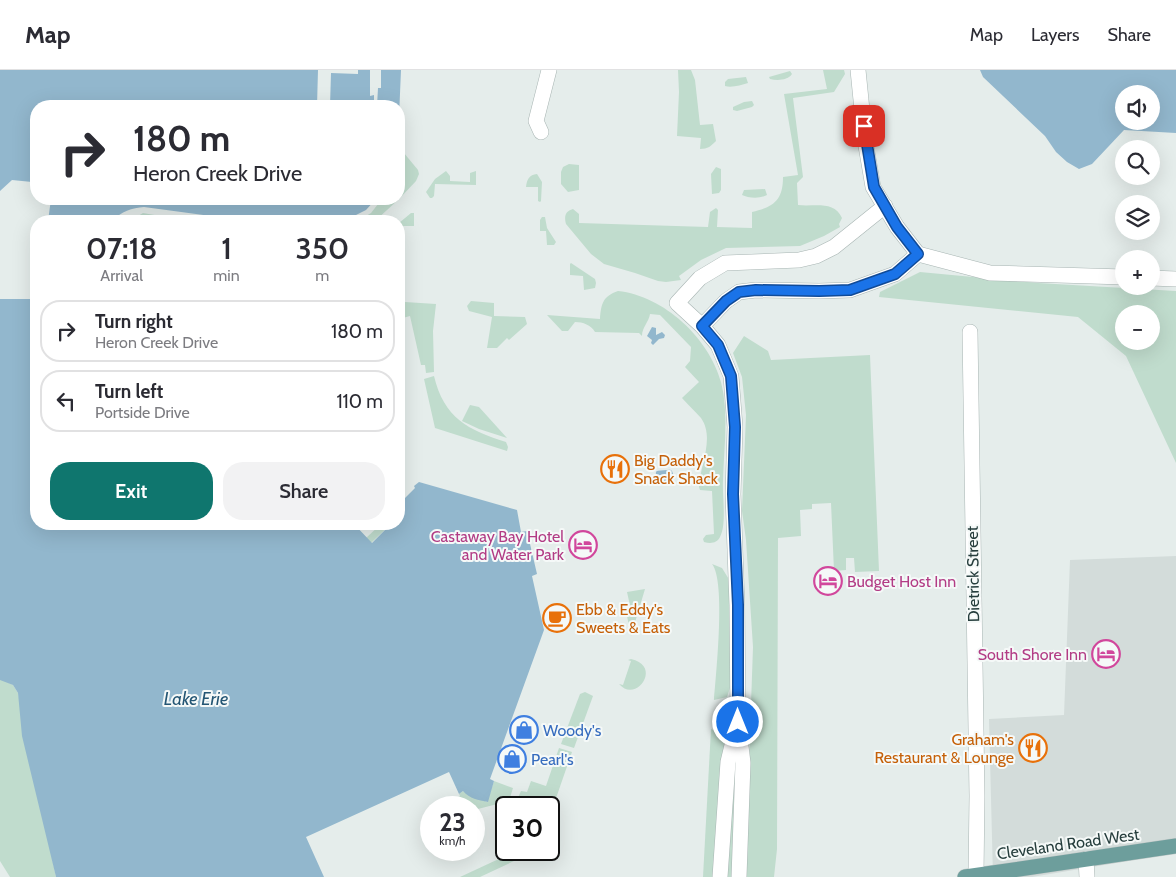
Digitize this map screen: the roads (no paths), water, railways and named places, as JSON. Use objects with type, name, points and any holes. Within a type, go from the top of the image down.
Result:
[{"type":"main road","name":"Cleveland Road West","points":[[970,876],[1176,846]]},
{"type":"street","points":[[540,132],[536,121],[548,70]]},
{"type":"street","points":[[858,70],[865,140],[874,187],[897,227],[918,254],[990,273],[1115,277]]},
{"type":"street","points":[[738,877],[743,763],[738,722],[738,605],[733,494],[735,427],[731,376],[718,345],[702,326],[677,303],[700,278],[725,263],[799,260],[816,256],[834,247],[885,206]]},
{"type":"street","points":[[702,326],[726,301],[739,292],[756,290],[850,290],[895,274],[918,254]]},
{"type":"street","points":[[1160,278],[1176,279]]},
{"type":"street","name":"Dietrick Street","points":[[970,332],[977,796],[970,876]]},
{"type":"street","points":[[720,877],[728,762],[738,722]]},
{"type":"street","points":[[1086,859],[1087,877]]},
{"type":"water","points":[[0,70],[401,70],[400,100],[30,100],[30,182],[12,180],[0,191]]},
{"type":"water","points":[[980,70],[1176,70],[1176,133],[1124,130],[1092,164],[1079,169],[1067,162],[1056,152],[1045,136],[983,77]]},
{"type":"water","points":[[50,205],[371,205],[366,210],[356,215],[203,215],[144,207],[135,208],[120,215],[49,215]]},
{"type":"water","name":"Lake Erie","points":[[0,299],[30,299],[30,530],[360,530],[372,543],[385,530],[405,530],[405,498],[419,482],[517,510],[521,532],[527,531],[537,574],[532,576],[544,630],[490,779],[494,781],[488,802],[485,801],[485,796],[469,796],[463,791],[459,794],[449,772],[306,837],[324,877],[56,877],[22,736],[18,693],[13,685],[0,680]]},
{"type":"water","points":[[652,327],[656,328],[656,335],[662,332],[665,335],[664,338],[659,339],[653,345],[651,343],[652,340],[647,336]]},
{"type":"waterway","points":[[658,473],[670,472],[672,478],[666,481]]},
{"type":"place","name":"Big Daddy's Snack Shack","points":[[615,469]]},
{"type":"place","name":"Castaway Bay Hotel and Water Park","points":[[583,545]]},
{"type":"place","name":"Budget Host Inn","points":[[828,581]]},
{"type":"place","name":"Ebb & Eddy's Sweets & Eats","points":[[557,618]]},
{"type":"place","name":"South Shore Inn","points":[[1106,654]]},
{"type":"place","name":"Woody's","points":[[524,730]]},
{"type":"place","name":"Graham's Restaurant & Lounge","points":[[1033,748]]},
{"type":"place","name":"Pearl's","points":[[512,759]]}]
